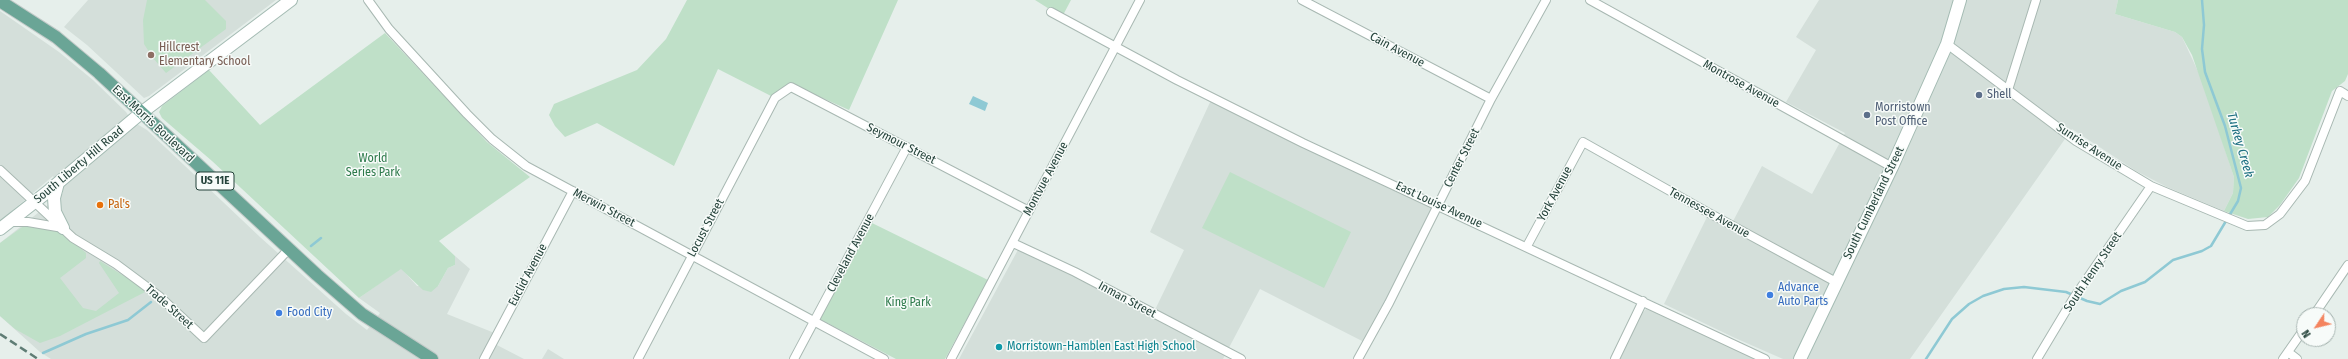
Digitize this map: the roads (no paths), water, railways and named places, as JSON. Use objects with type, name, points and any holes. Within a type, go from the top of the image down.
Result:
[{"type":"main road","name":"South Liberty Hill Road","points":[[4,225],[36,202],[141,113],[291,0]]},
{"type":"main road","name":"South Cumberland Street","points":[[1800,359],[1892,167],[1947,44],[1960,0]]},
{"type":"main road","name":"East Morris Boulevard","points":[[5,2],[56,37],[362,314],[432,359]]},
{"type":"main road","points":[[58,183],[54,198],[55,212],[63,228]]},
{"type":"street","name":"Merwin Street","points":[[368,0],[390,29],[492,139],[526,166],[692,255],[814,323],[884,359]]},
{"type":"street","name":"Montvue Avenue","points":[[951,359],[1140,0]]},
{"type":"street","name":"Cain Avenue","points":[[1302,0],[1491,99]]},
{"type":"street","name":"Center Street","points":[[1358,359],[1491,99],[1546,0]]},
{"type":"street","name":"Montrose Avenue","points":[[1590,0],[1892,167]]},
{"type":"street","points":[[2008,90],[2036,0]]},
{"type":"street","name":"East Louise Avenue","points":[[1051,12],[1115,47],[1303,143],[1438,204],[1765,359]]},
{"type":"street","name":"Sunrise Avenue","points":[[1947,44],[2076,141],[2151,186],[2247,226],[2265,225],[2280,214],[2305,181],[2340,91],[2348,96]]},
{"type":"street","name":"Seymour Street","points":[[775,98],[791,87],[1029,210]]},
{"type":"street","name":"Locust Street","points":[[638,359],[775,98]]},
{"type":"street","name":"York Avenue","points":[[1527,246],[1583,142]]},
{"type":"street","name":"Tennessee Avenue","points":[[1583,142],[1836,282]]},
{"type":"street","name":"Cleveland Avenue","points":[[794,359],[907,147]]},
{"type":"street","name":"Trade Street","points":[[0,170],[73,238],[116,264],[159,296],[204,338],[289,249]]},
{"type":"street","name":"South Henry Street","points":[[2042,357],[2073,299],[2151,186]]},
{"type":"street","name":"Euclid Avenue","points":[[484,359],[573,192]]},
{"type":"street","points":[[4,225],[28,222],[63,228]]},
{"type":"street","name":"Inman Street","points":[[1013,243],[1075,272],[1240,359]]},
{"type":"street","points":[[2319,307],[2348,265]]},
{"type":"street","points":[[1615,359],[1643,301]]},
{"type":"street","points":[[2296,341],[2286,356],[2298,359]]},
{"type":"water","points":[[973,96],[988,103],[985,111],[969,104]]},
{"type":"waterway","name":"Turkey Creek","points":[[1926,359],[1952,319],[1969,304],[1983,296],[2004,289],[2024,287],[2066,292],[2087,301],[2100,304],[2121,291],[2145,282],[2173,260],[2202,251],[2211,246],[2238,201],[2241,188],[2225,126],[2205,72],[2202,49],[2204,25],[2202,0]]},
{"type":"waterway","points":[[311,246],[321,238]]},
{"type":"waterway","points":[[43,353],[86,334],[128,320],[151,302]]},
{"type":"railway","points":[[0,334],[38,359]]},
{"type":"place","name":"Hillcrest Elementary School","points":[[151,55]]},
{"type":"place","name":"Shell","points":[[1979,95]]},
{"type":"place","name":"Morristown Post Office","points":[[1867,115]]},
{"type":"place","name":"Pal's","points":[[100,205]]},
{"type":"place","name":"Advance Auto Parts","points":[[1770,295]]},
{"type":"place","name":"Food City","points":[[279,313]]},
{"type":"place","name":"Morristown-Hamblen East High School","points":[[999,347]]},
{"type":"park label","name":"World Series Park","points":[[373,166]]},
{"type":"park label","name":"King Park","points":[[908,303]]}]
